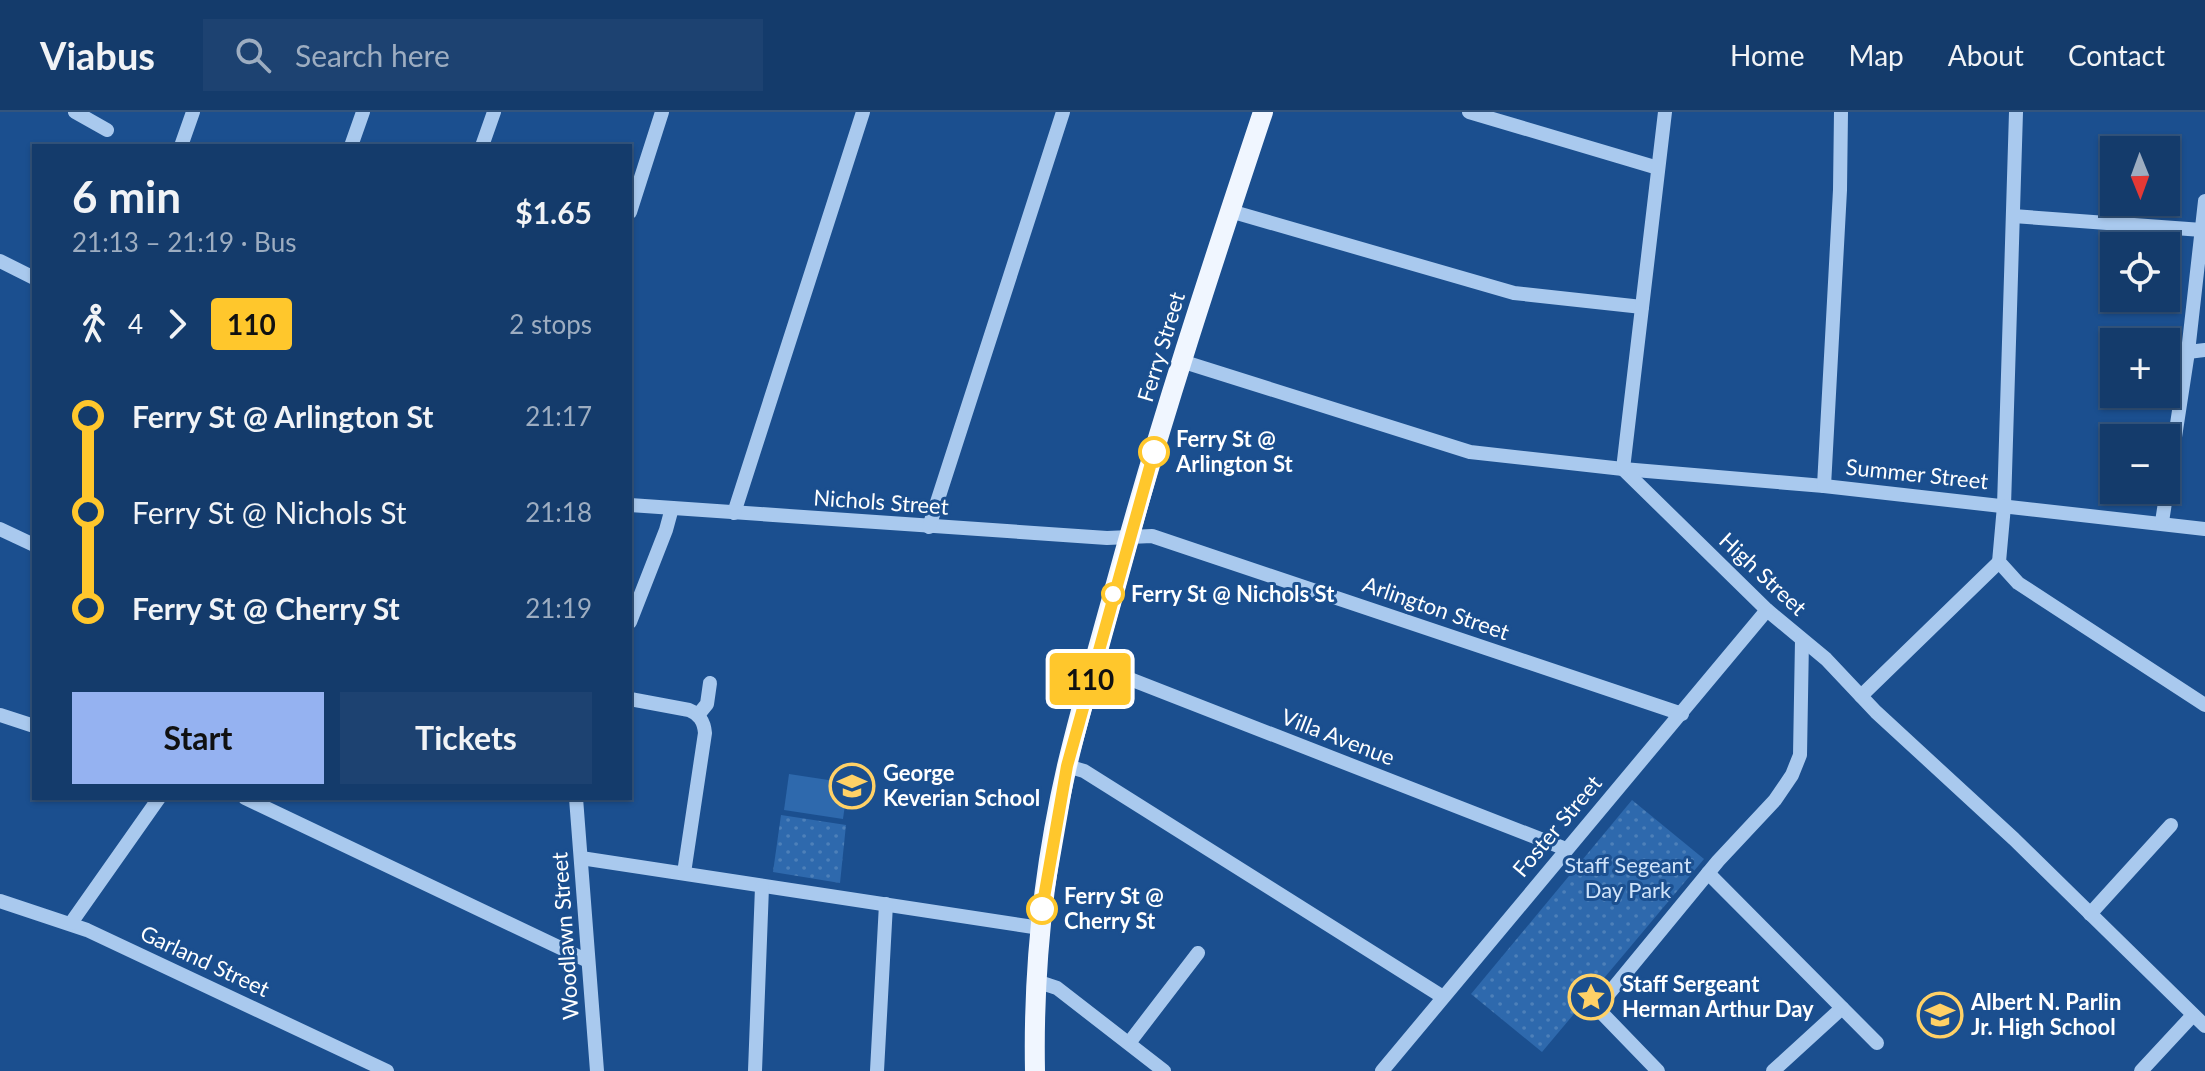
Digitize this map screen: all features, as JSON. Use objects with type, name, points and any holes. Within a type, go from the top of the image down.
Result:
[{"type":"main road","name":"Ferry Street","points":[[1035,1071],[1040,928],[1048,863],[1067,766],[1181,361],[1263,112]]},
{"type":"street","points":[[75,112],[107,130]]},
{"type":"street","points":[[182,144],[193,112]]},
{"type":"street","points":[[352,144],[363,112]]},
{"type":"street","points":[[483,144],[494,112]]},
{"type":"street","points":[[632,206],[662,112]]},
{"type":"street","points":[[734,513],[863,112]]},
{"type":"street","points":[[929,527],[1063,112]]},
{"type":"street","points":[[1469,112],[1658,168]]},
{"type":"street","points":[[1181,361],[1470,452],[1623,469],[1665,112]]},
{"type":"street","points":[[1824,486],[1840,190],[1841,112]]},
{"type":"street","points":[[1861,696],[1999,562],[2004,506],[2016,112]]},
{"type":"street","points":[[2162,522],[2188,352],[2205,201]]},
{"type":"street","points":[[1230,211],[1514,293],[1642,307]]},
{"type":"street","points":[[2013,216],[2202,230]]},
{"type":"street","points":[[0,261],[32,277]]},
{"type":"street","points":[[2188,352],[2205,350]]},
{"type":"street","name":"Summer Street","points":[[1623,469],[1824,486],[2205,529]]},
{"type":"street","name":"High Street","points":[[1623,469],[1767,610],[1826,659],[2205,1026]]},
{"type":"street","name":"Nichols Street","points":[[632,505],[929,527],[1129,537]]},
{"type":"street","points":[[632,617],[672,508]]},
{"type":"street","points":[[0,529],[32,544]]},
{"type":"street","name":"Arlington Street","points":[[1129,537],[1155,537],[1682,714]]},
{"type":"street","points":[[1999,562],[2018,583],[2205,705]]},
{"type":"street","name":"Foster Street","points":[[1382,1071],[1767,610]]},
{"type":"street","points":[[1658,1071],[1597,1008],[1708,873],[1775,800],[1792,775],[1800,755],[1802,640]]},
{"type":"street","name":"Villa Avenue","points":[[1094,665],[1566,849]]},
{"type":"street","points":[[698,715],[707,704],[710,683]]},
{"type":"street","points":[[632,699],[689,710],[698,715],[705,731],[684,873]]},
{"type":"street","points":[[0,715],[32,725]]},
{"type":"street","points":[[1067,766],[1084,771],[1443,997]]},
{"type":"street","points":[[71,923],[158,800]]},
{"type":"street","points":[[249,800],[588,961]]},
{"type":"street","name":"Woodlawn Street","points":[[576,800],[597,1071]]},
{"type":"street","points":[[2090,914],[2171,825]]},
{"type":"street","points":[[581,858],[1040,928]]},
{"type":"street","points":[[1708,873],[1877,1043]]},
{"type":"street","points":[[755,1071],[762,887]]},
{"type":"street","name":"Garland Street","points":[[0,901],[71,923],[377,1069]]},
{"type":"street","points":[[877,1071],[886,904]]},
{"type":"street","points":[[1129,1043],[1198,953]]},
{"type":"street","points":[[1036,981],[1057,988],[1164,1071]]},
{"type":"street","points":[[1773,1071],[1842,1008]]},
{"type":"street","points":[[2141,1071],[2193,1015]]},
{"type":"green space","points":[[789,774],[848,783],[843,819],[784,810]]},
{"type":"green space","name":"Staff Segeant Day Park","points":[[1632,800],[1704,859],[1542,1052],[1471,994]]},
{"type":"green space","points":[[781,815],[846,825],[840,883],[773,872]]},
{"type":"bus line","name":"110","points":[[1042,909],[1067,766],[1154,452]]},
{"type":"place","name":"Ferry St @ Arlington St","points":[[1154,452]]},
{"type":"place","name":"Ferry St @ Nichols St","points":[[1113,594]]},
{"type":"place","name":"George Keverian School","points":[[852,786]]},
{"type":"place","name":"Ferry St @ Cherry St","points":[[1042,909]]},
{"type":"place","name":"Staff Sergeant Herman Arthur Day","points":[[1591,997]]},
{"type":"place","name":"Albert N. Parlin Jr. High School","points":[[1940,1015]]}]
